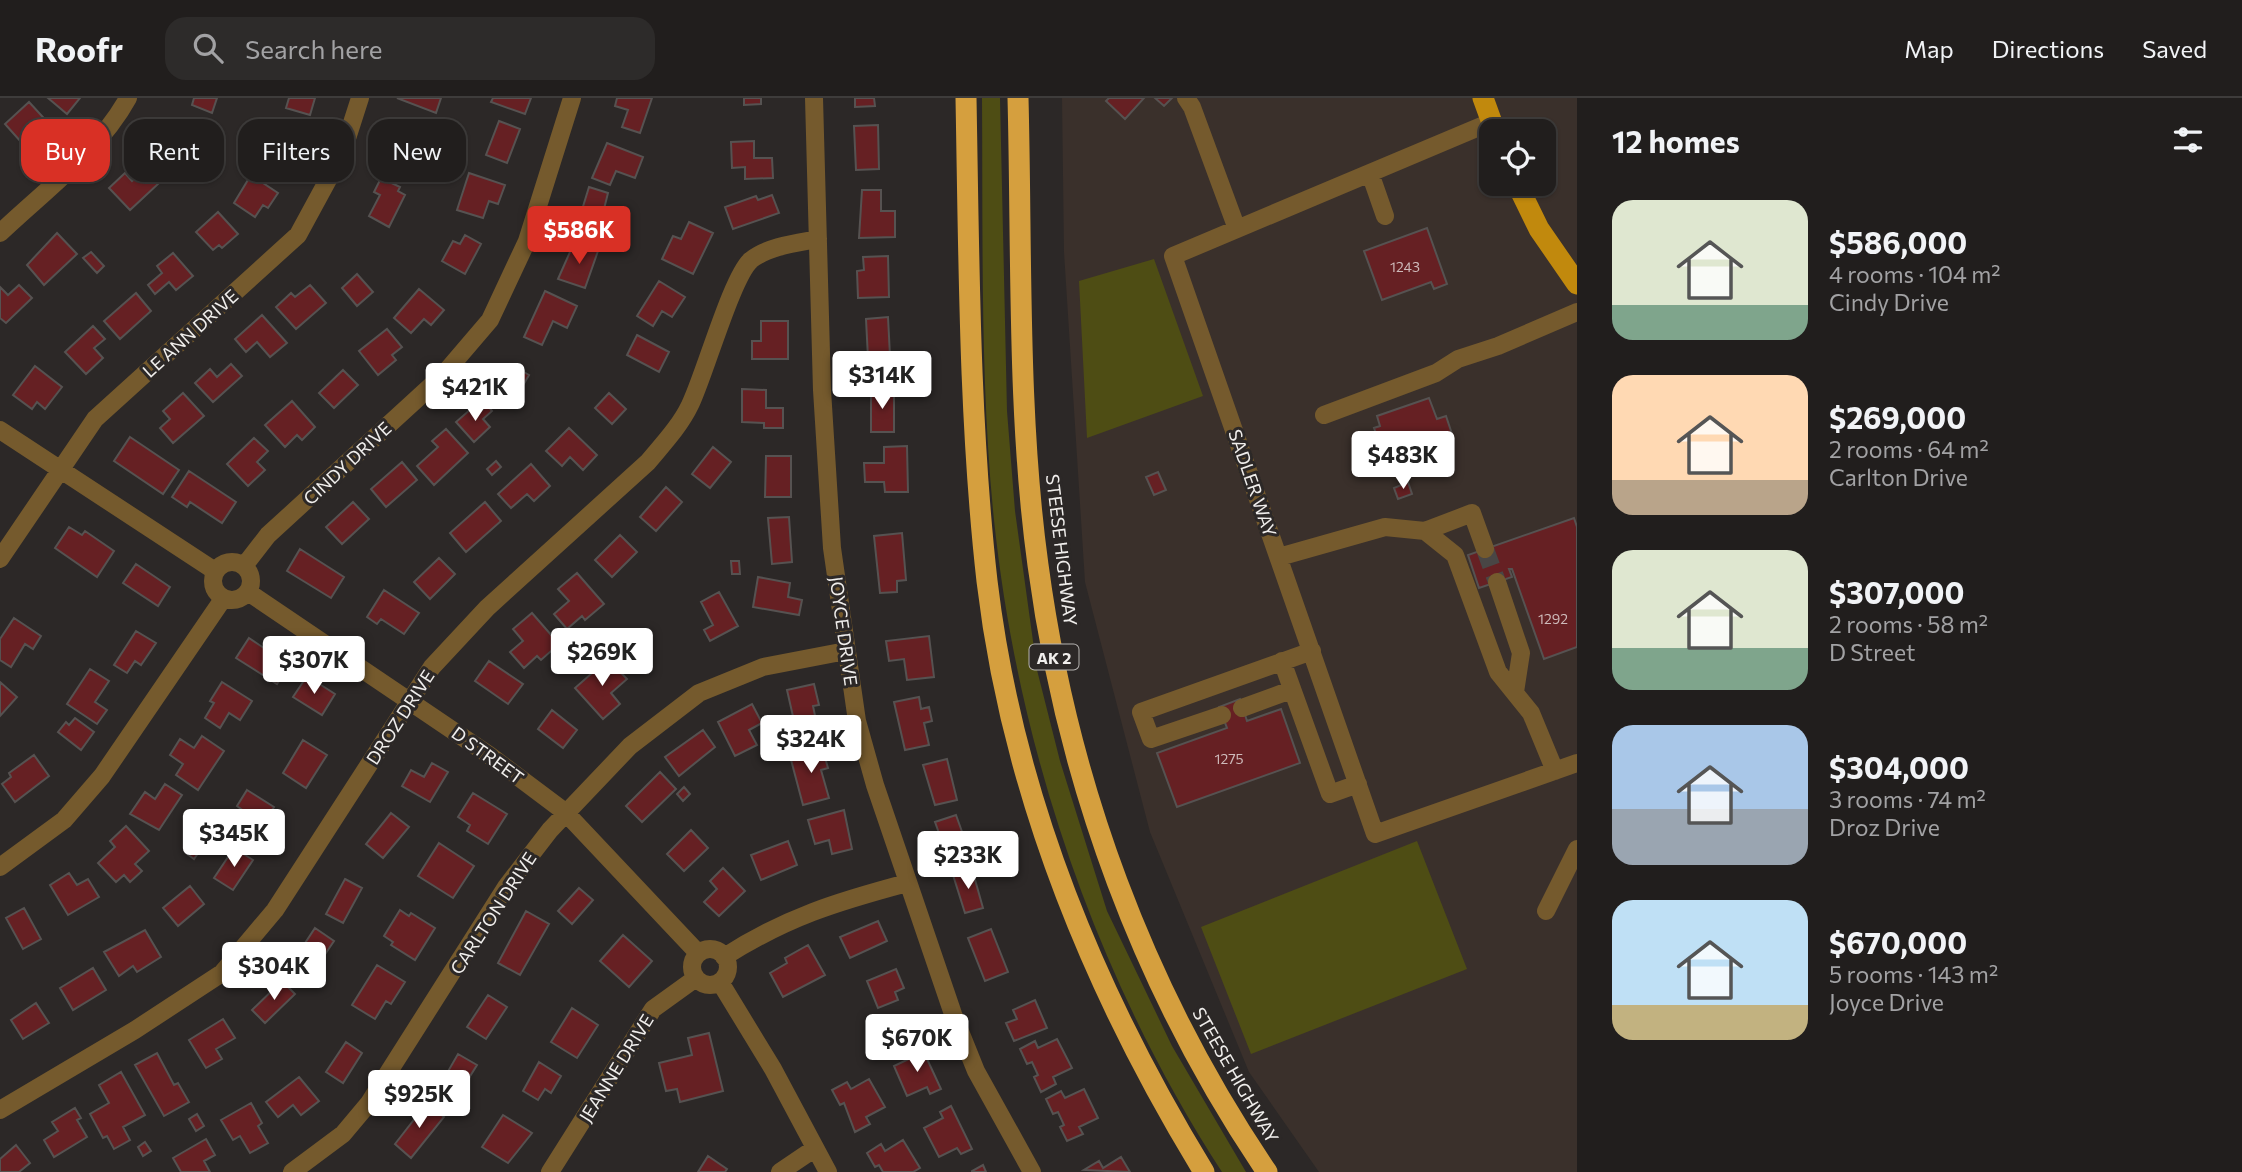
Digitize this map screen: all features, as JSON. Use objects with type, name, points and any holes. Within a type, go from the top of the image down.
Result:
[{"type":"highway","points":[[966,98],[972,378],[978,478],[988,583],[1006,690],[1027,775],[1062,886],[1081,934],[1137,1057],[1204,1172]]},
{"type":"highway","name":"STEESE HIGHWAY","points":[[1018,98],[1029,482],[1038,565],[1060,686],[1098,830],[1136,932],[1183,1033],[1241,1134],[1267,1172]]},
{"type":"main road","points":[[1483,98],[1490,119]]},
{"type":"main road","points":[[1523,196],[1539,229],[1577,284]]},
{"type":"street","points":[[0,233],[79,159],[120,113],[128,98]]},
{"type":"street","name":"LE ANN DRIVE","points":[[0,559],[95,419],[298,235],[342,154],[359,98]]},
{"type":"street","name":"CINDY DRIVE","points":[[244,566],[268,535],[443,375],[490,320],[527,241],[572,98]]},
{"type":"street","name":"JOYCE DRIVE","points":[[814,98],[822,390],[831,535],[845,651],[861,734],[907,883],[976,1071],[1032,1172]]},
{"type":"street","points":[[1186,98],[1192,107],[1237,229]]},
{"type":"street","name":"SADLER WAY","points":[[1479,132],[1370,173],[1173,256],[1375,834],[1577,763]]},
{"type":"street","points":[[1370,173],[1385,216]]},
{"type":"street","name":"DROZ DRIVE","points":[[0,1110],[135,1030],[222,972],[275,910],[339,815],[409,699],[432,667],[487,608],[648,462],[666,441],[690,406],[737,284],[750,261],[785,245],[818,239]]},
{"type":"street","points":[[1325,415],[1436,373],[1458,359],[1498,346],[1577,312]]},
{"type":"street","points":[[0,430],[215,571]]},
{"type":"street","points":[[1279,557],[1385,527],[1425,531],[1472,513],[1485,549]]},
{"type":"street","points":[[1425,531],[1455,555],[1499,672],[1531,713],[1542,733],[1555,771]]},
{"type":"street","points":[[225,563],[244,566],[250,575],[248,592],[234,600],[223,598],[212,584],[215,571],[225,563]]},
{"type":"street","points":[[1497,582],[1521,653],[1515,692]]},
{"type":"street","name":"D STREET","points":[[248,592],[409,699],[565,812],[698,953]]},
{"type":"street","points":[[0,867],[64,820],[102,776],[223,598]]},
{"type":"street","points":[[1222,715],[1151,739],[1141,712],[1311,650]]},
{"type":"street","name":"CARLTON DRIVE","points":[[292,1172],[343,1134],[369,1103],[506,887],[565,812],[630,746],[699,693],[763,667],[845,651]]},
{"type":"street","points":[[1282,661],[1331,794],[1358,784]]},
{"type":"street","points":[[1242,708],[1292,690]]},
{"type":"street","points":[[1546,911],[1577,849]]},
{"type":"street","points":[[724,957],[769,929],[818,908],[907,883]]},
{"type":"street","points":[[709,949],[724,957],[727,974],[720,982],[709,985],[696,978],[692,964],[698,953],[709,949]]},
{"type":"street","name":"JEANNE DRIVE","points":[[550,1172],[653,1009],[696,978]]},
{"type":"street","points":[[720,982],[773,1069],[828,1172]]},
{"type":"street","points":[[780,1172],[814,1149]]},
{"type":"shaded area","points":[[982,98],[1000,98],[1007,411],[1015,511],[1037,670],[1060,761],[1107,911],[1172,1046],[1246,1172],[1222,1172],[1177,1098],[1137,1020],[1101,941],[1070,859],[1043,776],[1022,691],[994,520],[986,416]]},
{"type":"shaded area","points":[[1062,98],[1577,98],[1577,1172],[1319,1172],[1249,1072],[1150,832],[1085,582],[1064,252]]},
{"type":"shaded area","points":[[1154,259],[1203,396],[1087,438],[1079,281]]},
{"type":"shaded area","points":[[1417,841],[1467,969],[1251,1054],[1201,927]]},
{"type":"building","points":[[48,98],[80,98],[67,114]]},
{"type":"building","points":[[194,98],[217,98],[212,113],[192,105]]},
{"type":"building","points":[[289,98],[315,98],[310,115],[286,108]]},
{"type":"building","points":[[397,98],[441,98],[436,113]]},
{"type":"building","points":[[493,98],[531,98],[525,114],[491,102]]},
{"type":"building","points":[[617,98],[652,98],[640,133],[622,127],[628,110],[615,106]]},
{"type":"building","points":[[744,98],[761,98],[761,104],[744,105]]},
{"type":"building","points":[[855,98],[874,98],[875,106],[855,107]]},
{"type":"building","points":[[1109,98],[1144,98],[1125,119],[1106,101]]},
{"type":"building","points":[[1155,98],[1172,98],[1164,106]]},
{"type":"building","points":[[29,102],[45,119],[21,119],[21,142],[5,124]]},
{"type":"building","points":[[499,121],[520,129],[507,163],[486,155]]},
{"type":"building","points":[[878,125],[879,169],[856,170],[854,126]]},
{"type":"building","points":[[754,141],[754,158],[772,158],[773,178],[745,179],[745,167],[732,168],[731,142]]},
{"type":"building","points":[[607,143],[643,157],[635,178],[616,171],[610,185],[592,178]]},
{"type":"building","points":[[469,173],[505,185],[498,204],[489,201],[483,218],[457,210]]},
{"type":"building","points":[[124,174],[124,182],[158,184],[130,210],[109,188]]},
{"type":"building","points":[[247,182],[262,182],[278,193],[268,208],[263,205],[255,217],[234,203]]},
{"type":"building","points":[[379,182],[389,182],[400,187],[398,191],[405,195],[389,227],[369,216],[380,195],[374,192]]},
{"type":"building","points":[[589,187],[608,193],[604,209],[617,213],[610,236],[577,226]]},
{"type":"building","points":[[862,190],[881,190],[881,211],[895,211],[895,237],[859,238]]},
{"type":"building","points":[[772,195],[779,213],[733,229],[725,207],[756,196],[758,200]]},
{"type":"building","points":[[218,212],[238,234],[222,248],[219,245],[213,250],[196,232]]},
{"type":"building","points":[[689,222],[713,233],[693,274],[662,259],[673,236],[681,239]]},
{"type":"building","points":[[1427,228],[1447,284],[1434,289],[1431,282],[1382,300],[1364,251]]},
{"type":"building","points":[[57,233],[77,254],[44,285],[27,265]]},
{"type":"building","points":[[465,235],[481,244],[465,274],[442,261],[453,241],[460,244]]},
{"type":"building","points":[[574,243],[598,251],[585,288],[558,279]]},
{"type":"building","points":[[91,252],[104,266],[97,273],[83,258]]},
{"type":"building","points":[[173,253],[193,276],[176,290],[169,282],[155,294],[148,285],[162,273],[157,266]]},
{"type":"building","points":[[888,256],[889,297],[858,298],[857,271],[864,270],[863,257]]},
{"type":"building","points":[[357,274],[373,292],[357,306],[342,288]]},
{"type":"building","points":[[659,281],[685,297],[672,317],[662,311],[653,326],[637,316]]},
{"type":"building","points":[[19,285],[32,298],[6,323],[0,318],[0,287],[8,295]]},
{"type":"building","points":[[310,285],[326,303],[296,329],[276,307],[291,293],[295,297]]},
{"type":"building","points":[[419,289],[444,310],[431,325],[424,319],[411,333],[394,318]]},
{"type":"building","points":[[545,291],[577,306],[567,328],[553,321],[542,345],[524,337]]},
{"type":"building","points":[[136,293],[151,311],[120,339],[104,321]]},
{"type":"building","points":[[262,315],[287,343],[270,357],[257,342],[246,352],[235,339]]},
{"type":"building","points":[[888,317],[890,356],[868,358],[866,319]]},
{"type":"building","points":[[761,321],[788,321],[788,359],[752,359],[752,341],[761,341]]},
{"type":"building","points":[[93,326],[105,339],[94,348],[103,358],[86,374],[65,352]]},
{"type":"building","points":[[387,329],[402,347],[392,355],[396,360],[378,375],[359,351]]},
{"type":"building","points":[[637,335],[669,352],[659,372],[627,355]]},
{"type":"building","points":[[231,364],[242,376],[213,402],[195,383],[210,369],[217,377]]},
{"type":"building","points":[[510,364],[529,375],[515,399],[496,388]]},
{"type":"building","points":[[35,366],[62,387],[45,409],[37,402],[32,409],[13,395]]},
{"type":"building","points":[[343,370],[358,385],[334,408],[319,393]]},
{"type":"building","points":[[742,389],[766,390],[766,408],[783,408],[783,428],[764,428],[764,423],[742,422]]},
{"type":"building","points":[[871,390],[894,390],[894,432],[871,432]]},
{"type":"building","points":[[183,393],[204,416],[173,443],[160,428],[170,419],[163,411]]},
{"type":"building","points":[[609,393],[626,409],[612,424],[595,408]]},
{"type":"building","points":[[1429,398],[1437,419],[1446,416],[1452,434],[1444,437],[1449,452],[1390,473],[1374,428],[1380,426],[1377,416]]},
{"type":"building","points":[[292,401],[315,427],[302,440],[297,435],[285,447],[265,425]]},
{"type":"building","points":[[487,405],[492,411],[483,419],[490,427],[474,442],[456,422],[472,408],[478,414]]},
{"type":"building","points":[[569,428],[597,455],[583,470],[570,457],[562,466],[546,451]]},
{"type":"building","points":[[446,429],[468,453],[434,485],[417,466],[438,447],[432,441]]},
{"type":"building","points":[[130,437],[179,470],[163,494],[114,461]]},
{"type":"building","points":[[254,438],[268,451],[257,462],[265,470],[248,486],[227,464]]},
{"type":"building","points":[[907,446],[908,492],[885,492],[884,482],[865,482],[864,463],[884,463],[884,447]]},
{"type":"building","points":[[713,447],[731,462],[710,488],[692,474]]},
{"type":"building","points":[[766,456],[791,456],[791,497],[765,497]]},
{"type":"building","points":[[496,461],[501,467],[492,475],[487,469]]},
{"type":"building","points":[[402,462],[417,480],[386,507],[371,489]]},
{"type":"building","points":[[531,464],[550,486],[534,501],[527,494],[511,508],[498,494]]},
{"type":"building","points":[[189,471],[236,502],[222,523],[190,502],[187,507],[172,497]]},
{"type":"building","points":[[1158,472],[1166,490],[1154,495],[1146,477]]},
{"type":"building","points":[[1408,482],[1412,494],[1398,499],[1394,488]]},
{"type":"building","points":[[666,487],[682,502],[656,531],[640,517]]},
{"type":"building","points":[[353,502],[369,519],[342,544],[326,527]]},
{"type":"building","points":[[485,502],[501,521],[466,552],[450,533]]},
{"type":"building","points":[[789,517],[792,562],[772,564],[768,518]]},
{"type":"building","points":[[1574,518],[1577,527],[1577,647],[1544,659],[1512,569],[1509,569],[1512,577],[1479,588],[1468,555]]},
{"type":"building","points":[[69,527],[82,535],[85,531],[114,551],[97,577],[55,548]]},
{"type":"building","points":[[902,533],[906,580],[897,581],[897,592],[880,593],[874,536]]},
{"type":"building","points":[[620,535],[637,552],[612,577],[595,560]]},
{"type":"building","points":[[300,549],[344,577],[331,598],[287,571]]},
{"type":"building","points":[[439,558],[455,574],[430,599],[414,582]]},
{"type":"building","points":[[731,561],[739,561],[740,574],[732,574]]},
{"type":"building","points":[[136,564],[170,587],[158,606],[123,583]]},
{"type":"building","points":[[577,573],[604,604],[585,620],[582,616],[567,629],[554,614],[569,601],[558,589]]},
{"type":"building","points":[[758,577],[790,583],[788,597],[802,600],[799,615],[753,607]]},
{"type":"building","points":[[384,590],[419,613],[404,634],[381,619],[377,624],[367,617]]},
{"type":"building","points":[[719,592],[738,626],[710,641],[704,630],[713,625],[701,602]]},
{"type":"building","points":[[532,613],[559,644],[541,660],[537,656],[524,668],[510,652],[523,641],[513,629]]},
{"type":"building","points":[[14,618],[41,636],[33,649],[25,644],[11,667],[0,660],[0,639]]},
{"type":"building","points":[[136,631],[156,643],[141,665],[135,661],[127,673],[114,665]]},
{"type":"building","points":[[929,636],[934,677],[907,680],[904,659],[889,661],[886,641]]},
{"type":"building","points":[[249,638],[289,665],[277,684],[236,658]]},
{"type":"building","points":[[608,659],[627,679],[611,693],[620,704],[603,719],[575,688]]},
{"type":"building","points":[[489,661],[523,684],[508,704],[475,681]]},
{"type":"building","points":[[90,669],[109,681],[95,702],[107,710],[97,724],[67,704]]},
{"type":"building","points":[[307,676],[335,694],[322,715],[293,697]]},
{"type":"building","points":[[0,682],[17,697],[0,716]]},
{"type":"building","points":[[222,682],[252,701],[240,720],[229,713],[220,728],[205,718],[214,703],[210,701]]},
{"type":"building","points":[[814,684],[819,705],[813,706],[818,730],[797,734],[787,690]]},
{"type":"building","points":[[919,697],[921,709],[929,707],[932,721],[924,723],[929,745],[905,750],[894,702]]},
{"type":"building","points":[[1240,699],[1247,721],[1281,709],[1300,763],[1177,807],[1157,753],[1227,728],[1219,707]]},
{"type":"building","points":[[752,704],[762,723],[749,730],[757,745],[735,756],[718,722]]},
{"type":"building","points":[[552,710],[577,730],[563,748],[538,729]]},
{"type":"building","points":[[75,718],[94,732],[81,750],[58,732],[66,722],[69,725]]},
{"type":"building","points":[[703,730],[715,747],[679,776],[665,757]]},
{"type":"building","points":[[202,736],[224,751],[198,790],[176,775],[183,764],[170,755],[180,739],[194,748]]},
{"type":"building","points":[[303,740],[327,755],[306,788],[283,773]]},
{"type":"building","points":[[822,747],[828,768],[821,770],[829,798],[803,805],[790,756]]},
{"type":"building","points":[[34,755],[49,776],[15,802],[2,784],[11,777],[9,773]]},
{"type":"building","points":[[947,759],[957,800],[935,805],[923,765]]},
{"type":"building","points":[[432,763],[448,772],[430,802],[402,786],[411,770],[424,777]]},
{"type":"building","points":[[660,772],[676,789],[642,822],[626,806]]},
{"type":"building","points":[[165,784],[182,795],[159,830],[130,814],[145,792],[155,799]]},
{"type":"building","points":[[684,787],[690,794],[683,801],[677,794]]},
{"type":"building","points":[[247,790],[274,807],[267,818],[282,828],[269,848],[235,827],[245,812],[237,806]]},
{"type":"building","points":[[473,793],[507,814],[488,844],[467,831],[470,825],[458,817]]},
{"type":"building","points":[[844,810],[852,849],[832,854],[829,840],[815,844],[808,820]]},
{"type":"building","points":[[391,813],[409,827],[383,858],[366,844]]},
{"type":"building","points":[[956,815],[970,854],[949,861],[935,822]]},
{"type":"building","points":[[126,826],[149,851],[135,864],[142,871],[130,882],[124,875],[116,882],[98,863],[115,847],[110,841]]},
{"type":"building","points":[[691,830],[708,848],[684,871],[667,854]]},
{"type":"building","points":[[195,841],[203,846],[194,859],[186,853]]},
{"type":"building","points":[[788,841],[797,865],[761,880],[751,855]]},
{"type":"building","points":[[439,843],[474,866],[453,898],[418,876]]},
{"type":"building","points":[[234,848],[253,860],[233,890],[214,878]]},
{"type":"building","points":[[723,868],[745,891],[719,916],[704,902],[717,889],[710,881]]},
{"type":"building","points":[[972,869],[983,908],[965,913],[953,875]]},
{"type":"building","points":[[69,873],[77,885],[88,879],[99,897],[68,915],[50,885]]},
{"type":"building","points":[[345,879],[362,888],[343,923],[326,914]]},
{"type":"building","points":[[190,886],[204,904],[178,926],[163,908]]},
{"type":"building","points":[[579,888],[593,900],[572,924],[558,911]]},
{"type":"building","points":[[24,908],[41,939],[23,949],[6,918]]},
{"type":"building","points":[[400,910],[409,916],[411,913],[435,928],[415,960],[391,945],[393,942],[384,936]]},
{"type":"building","points":[[526,911],[549,924],[520,975],[498,963]]},
{"type":"building","points":[[878,921],[887,941],[850,958],[840,937]]},
{"type":"building","points":[[315,928],[334,941],[307,981],[288,969]]},
{"type":"building","points":[[991,929],[1008,972],[985,981],[968,938]]},
{"type":"building","points":[[145,930],[161,957],[137,972],[133,966],[119,976],[104,952]]},
{"type":"building","points":[[623,935],[652,961],[629,987],[600,961]]},
{"type":"building","points":[[808,945],[825,975],[783,997],[770,973],[787,963],[785,958]]},
{"type":"building","points":[[377,965],[405,982],[391,1004],[386,1001],[375,1019],[352,1005]]},
{"type":"building","points":[[93,968],[106,990],[73,1010],[60,988]]},
{"type":"building","points":[[896,969],[904,988],[895,992],[898,1000],[878,1008],[867,981]]},
{"type":"building","points":[[282,981],[295,994],[265,1023],[252,1010]]},
{"type":"building","points":[[488,995],[507,1007],[486,1039],[467,1027]]},
{"type":"building","points":[[1035,1000],[1047,1028],[1014,1041],[1006,1023],[1017,1019],[1013,1010]]},
{"type":"building","points":[[36,1003],[49,1023],[23,1039],[11,1020]]},
{"type":"building","points":[[572,1008],[598,1025],[577,1058],[551,1042]]},
{"type":"building","points":[[223,1019],[235,1038],[216,1049],[222,1059],[206,1068],[189,1040]]},
{"type":"building","points":[[709,1033],[723,1091],[680,1102],[677,1089],[666,1091],[659,1063],[692,1055],[688,1038]]},
{"type":"building","points":[[1057,1039],[1072,1068],[1053,1077],[1056,1084],[1041,1092],[1034,1077],[1038,1075],[1032,1062],[1027,1064],[1020,1049],[1035,1041],[1038,1048]]},
{"type":"building","points":[[346,1042],[362,1053],[343,1083],[326,1072]]},
{"type":"building","points":[[921,1046],[941,1089],[930,1094],[927,1087],[907,1096],[894,1066],[913,1057],[910,1051]]},
{"type":"building","points":[[157,1053],[174,1085],[178,1083],[189,1102],[164,1116],[135,1065]]},
{"type":"building","points":[[458,1054],[477,1065],[457,1097],[439,1087]]},
{"type":"building","points":[[539,1062],[561,1076],[551,1093],[545,1089],[538,1100],[523,1091]]},
{"type":"building","points":[[121,1072],[145,1115],[123,1127],[130,1140],[114,1149],[107,1136],[103,1138],[90,1114],[109,1103],[99,1085]]},
{"type":"building","points":[[299,1077],[319,1101],[301,1115],[293,1105],[278,1117],[266,1102]]},
{"type":"building","points":[[869,1079],[885,1107],[866,1117],[870,1124],[855,1132],[844,1103],[840,1105],[832,1090],[847,1082],[851,1089]]},
{"type":"building","points":[[1084,1089],[1098,1118],[1079,1127],[1083,1134],[1067,1141],[1060,1127],[1064,1125],[1058,1112],[1053,1114],[1046,1099],[1061,1091],[1065,1098]]},
{"type":"building","points":[[251,1103],[262,1123],[258,1126],[268,1143],[250,1153],[240,1136],[233,1140],[221,1120]]},
{"type":"building","points":[[427,1103],[444,1117],[411,1158],[395,1144]]},
{"type":"building","points":[[951,1106],[972,1149],[961,1154],[957,1148],[939,1157],[924,1128],[943,1118],[940,1112]]},
{"type":"building","points":[[75,1108],[81,1118],[77,1120],[87,1137],[54,1157],[44,1140],[58,1131],[52,1122]]},
{"type":"building","points":[[197,1114],[204,1126],[196,1131],[189,1119]]},
{"type":"building","points":[[503,1115],[532,1133],[508,1163],[482,1147]]},
{"type":"building","points":[[206,1139],[215,1155],[204,1161],[210,1172],[181,1172],[173,1158]]},
{"type":"building","points":[[903,1140],[920,1168],[913,1172],[883,1172],[879,1165],[875,1167],[867,1153],[881,1144],[885,1151]]},
{"type":"building","points":[[145,1142],[151,1151],[143,1156],[138,1147]]},
{"type":"building","points":[[16,1145],[30,1163],[19,1172],[0,1172],[0,1159]]},
{"type":"building","points":[[708,1156],[727,1169],[725,1172],[698,1172]]},
{"type":"building","points":[[1121,1157],[1130,1172],[1084,1170],[1099,1161],[1103,1168]]},
{"type":"building","points":[[983,1165],[986,1172],[972,1172],[972,1171]]},
{"type":"tunnel","points":[[1485,549],[1497,582]]}]
